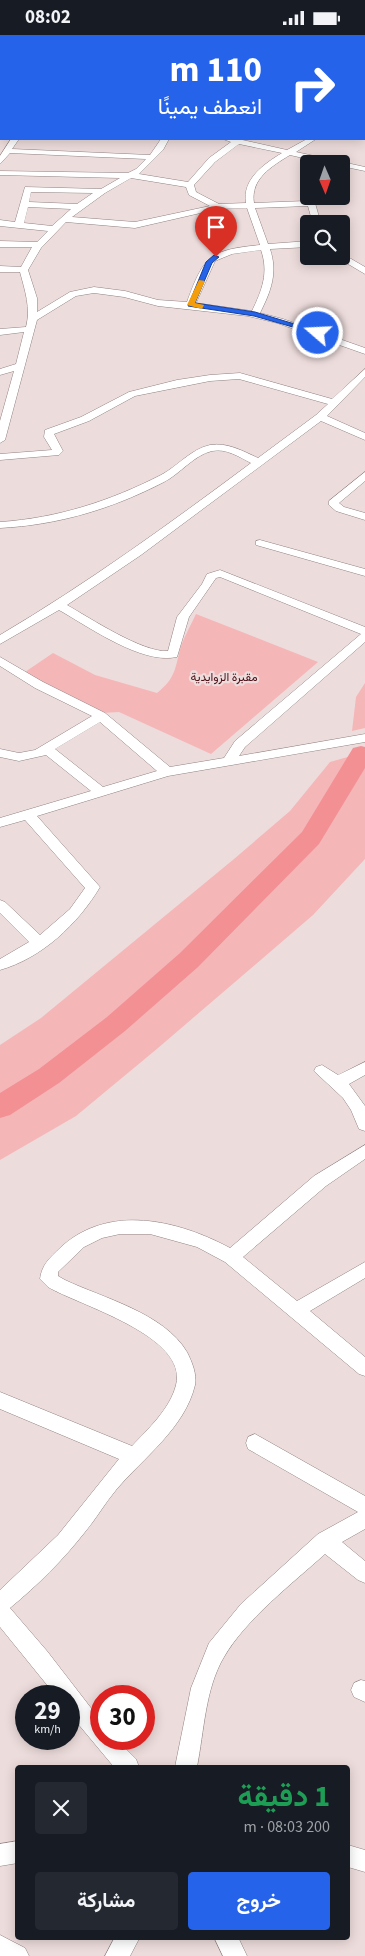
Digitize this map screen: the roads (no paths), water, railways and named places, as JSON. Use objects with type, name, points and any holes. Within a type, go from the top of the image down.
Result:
[{"type":"street","points":[[0,162],[14,140]]},
{"type":"street","points":[[0,440],[32,324],[32,298],[24,269],[39,245],[53,229],[102,191],[133,176],[152,157],[164,140]]},
{"type":"street","points":[[232,140],[303,155]]},
{"type":"street","points":[[255,314],[266,291],[270,273],[264,246],[250,205],[250,191],[254,179],[310,140]]},
{"type":"street","points":[[190,185],[212,161],[238,141]]},
{"type":"street","points":[[9,151],[152,157]]},
{"type":"street","points":[[350,166],[365,169]]},
{"type":"street","points":[[0,173],[133,176],[190,185]]},
{"type":"street","points":[[190,185],[192,193],[218,207]]},
{"type":"street","points":[[19,225],[27,189],[102,191]]},
{"type":"street","points":[[64,219],[140,224],[218,207],[300,200]]},
{"type":"street","points":[[24,204],[80,207]]},
{"type":"street","points":[[0,223],[53,229]]},
{"type":"street","points":[[191,305],[211,259],[264,246],[300,244]]},
{"type":"street","points":[[0,245],[39,245]]},
{"type":"street","points":[[350,262],[365,271]]},
{"type":"street","points":[[0,269],[24,269]]},
{"type":"street","points":[[0,332],[32,324],[73,294],[94,291],[124,294],[158,303],[191,305],[255,314],[302,328],[365,351]]},
{"type":"street","points":[[0,372],[19,366]]},
{"type":"street","points":[[0,640],[60,605],[138,553],[320,417],[365,372]]},
{"type":"street","points":[[0,457],[55,453],[58,451],[49,437],[49,432],[85,419],[128,396],[177,383],[240,376],[266,385],[302,392],[335,403]]},
{"type":"street","points":[[320,417],[365,437]]},
{"type":"street","points":[[0,525],[48,521],[82,512],[162,479],[211,448],[228,449],[258,463]]},
{"type":"street","points":[[365,475],[333,503],[340,509],[365,517]]},
{"type":"street","points":[[260,543],[365,573]]},
{"type":"street","points":[[60,605],[147,652],[167,657],[173,654],[183,617],[208,584],[211,576],[220,573],[365,631]]},
{"type":"street","points":[[228,762],[240,744],[365,635]]},
{"type":"street","points":[[0,661],[39,685],[101,716],[168,772]]},
{"type":"street","points":[[0,753],[28,757],[47,749],[101,716]]},
{"type":"street","points":[[0,823],[168,772],[365,738]]},
{"type":"street","points":[[47,749],[101,792]]},
{"type":"street","points":[[0,965],[39,943],[70,920],[82,908],[93,887],[28,815]]},
{"type":"street","points":[[0,905],[39,943]]},
{"type":"street","points":[[338,1082],[365,1068]]},
{"type":"street","points":[[322,1071],[338,1082],[354,1099],[365,1125]]},
{"type":"street","points":[[231,1257],[320,1181],[365,1151]]},
{"type":"street","points":[[0,1603],[46,1563],[74,1531],[114,1478],[136,1457],[163,1423],[179,1400],[186,1384],[184,1365],[174,1349],[158,1335],[128,1316],[51,1281],[48,1276],[50,1269],[78,1242],[98,1232],[120,1227],[159,1230],[201,1241],[231,1257],[365,1369]]},
{"type":"street","points":[[295,1311],[365,1269]]},
{"type":"street","points":[[0,1400],[136,1457]]},
{"type":"street","points":[[255,1443],[365,1506]]},
{"type":"street","points":[[186,1765],[201,1689],[216,1650],[248,1611],[325,1541],[365,1519]]},
{"type":"street","points":[[325,1541],[365,1573]]},
{"type":"street","points":[[0,1611],[40,1658],[90,1723]]},
{"type":"street","points":[[112,1750],[126,1765]]},
{"type":"street","points":[[0,1855],[15,1852]]},
{"type":"street","points":[[350,1857],[365,1861]]},
{"type":"street","points":[[117,1956],[127,1940]]},
{"type":"street","points":[[227,1940],[235,1956]]},
{"type":"street","points":[[0,1947],[17,1956]]},
{"type":"waterway","points":[[0,1107],[49,1076],[116,1024],[189,960],[311,838],[361,753]]},
{"type":"park label","name":"مقبرة الزوايدية","points":[[224,677]]}]
